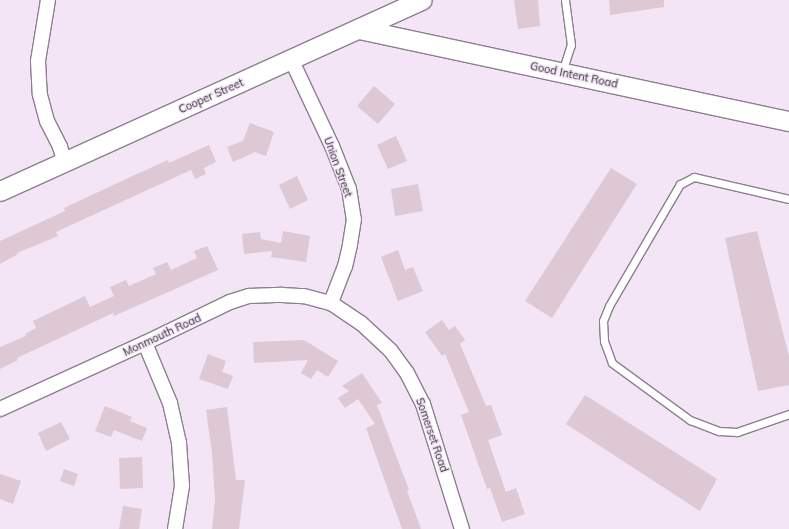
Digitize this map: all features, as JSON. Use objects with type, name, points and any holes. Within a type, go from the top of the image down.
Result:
[{"type":"main road","name":"Cooper Street","points":[[0,192],[422,0]]},
{"type":"main road","name":"Good Intent Road","points":[[359,29],[789,120]]},
{"type":"street","points":[[48,0],[38,62],[40,95],[47,121],[60,147],[64,162]]},
{"type":"street","name":"Union Street","points":[[291,59],[332,146],[349,189],[352,204],[354,220],[350,245],[345,266],[331,303]]},
{"type":"street","name":"Monmouth Road","points":[[0,409],[145,344],[230,302],[249,296],[304,296],[331,303]]},
{"type":"street","name":"Somerset Road","points":[[331,303],[361,323],[391,351],[407,373],[423,404],[462,529]]},
{"type":"street","points":[[145,344],[170,403],[179,443],[182,486],[175,529]]},
{"type":"lane","points":[[562,72],[571,45],[565,0]]},
{"type":"lane","points":[[789,198],[694,177],[680,184],[609,306],[603,321],[604,341],[612,363],[690,420],[719,431],[737,432],[789,414]]},
{"type":"building","points":[[514,0],[538,0],[540,26],[518,29]]},
{"type":"building","points":[[609,0],[664,0],[664,7],[610,15]]},
{"type":"building","points":[[374,86],[395,104],[378,124],[357,106]]},
{"type":"building","points":[[250,123],[274,132],[266,156],[255,152],[233,162],[227,147],[243,141]]},
{"type":"building","points":[[396,136],[407,161],[388,169],[377,145]]},
{"type":"building","points":[[209,145],[216,162],[204,168],[206,174],[195,179],[191,170],[56,232],[58,236],[17,253],[18,254],[0,264],[0,241],[65,211],[64,208],[128,178],[168,160],[169,163]]},
{"type":"building","points":[[611,168],[637,184],[552,318],[525,301]]},
{"type":"building","points":[[297,176],[308,200],[290,209],[279,185]]},
{"type":"building","points":[[418,184],[423,211],[395,216],[391,189]]},
{"type":"building","points":[[283,231],[310,236],[306,262],[271,257],[272,251],[244,254],[242,234],[260,232],[261,239],[281,243]]},
{"type":"building","points":[[757,231],[789,356],[789,385],[758,391],[725,238]]},
{"type":"building","points":[[207,246],[218,270],[114,316],[113,313],[17,358],[18,360],[0,369],[0,347],[26,336],[25,334],[36,328],[33,321],[85,296],[90,307],[114,296],[110,287],[126,280],[129,286],[156,274],[153,268],[167,262],[171,270],[197,258],[194,251]]},
{"type":"building","points":[[398,250],[405,270],[413,267],[423,291],[398,301],[381,257]]},
{"type":"building","points":[[442,320],[449,330],[455,326],[465,340],[460,344],[486,406],[491,405],[502,435],[488,440],[506,492],[516,488],[525,514],[502,522],[490,488],[487,489],[461,415],[469,412],[445,354],[442,356],[425,332]]},
{"type":"building","points":[[304,340],[338,361],[328,377],[317,370],[311,379],[301,373],[308,360],[254,363],[253,342]]},
{"type":"building","points":[[208,354],[226,361],[222,372],[233,376],[228,389],[199,379]]},
{"type":"building","points":[[362,373],[382,403],[377,405],[409,490],[407,491],[421,529],[402,529],[366,428],[375,424],[358,399],[345,408],[338,398],[349,391],[342,386]]},
{"type":"building","points":[[585,395],[717,479],[700,511],[566,424]]},
{"type":"building","points":[[105,406],[132,417],[130,421],[147,428],[142,441],[114,430],[111,437],[95,431]]},
{"type":"building","points":[[227,407],[236,480],[245,480],[239,529],[212,529],[215,500],[212,453],[206,410]]},
{"type":"building","points":[[61,422],[70,439],[46,451],[38,433]]},
{"type":"building","points":[[142,457],[143,488],[120,489],[119,458]]},
{"type":"building","points":[[64,469],[78,474],[74,486],[60,481]]},
{"type":"building","points":[[0,474],[21,481],[13,504],[0,499]]},
{"type":"building","points":[[123,506],[142,509],[139,529],[119,529]]}]
